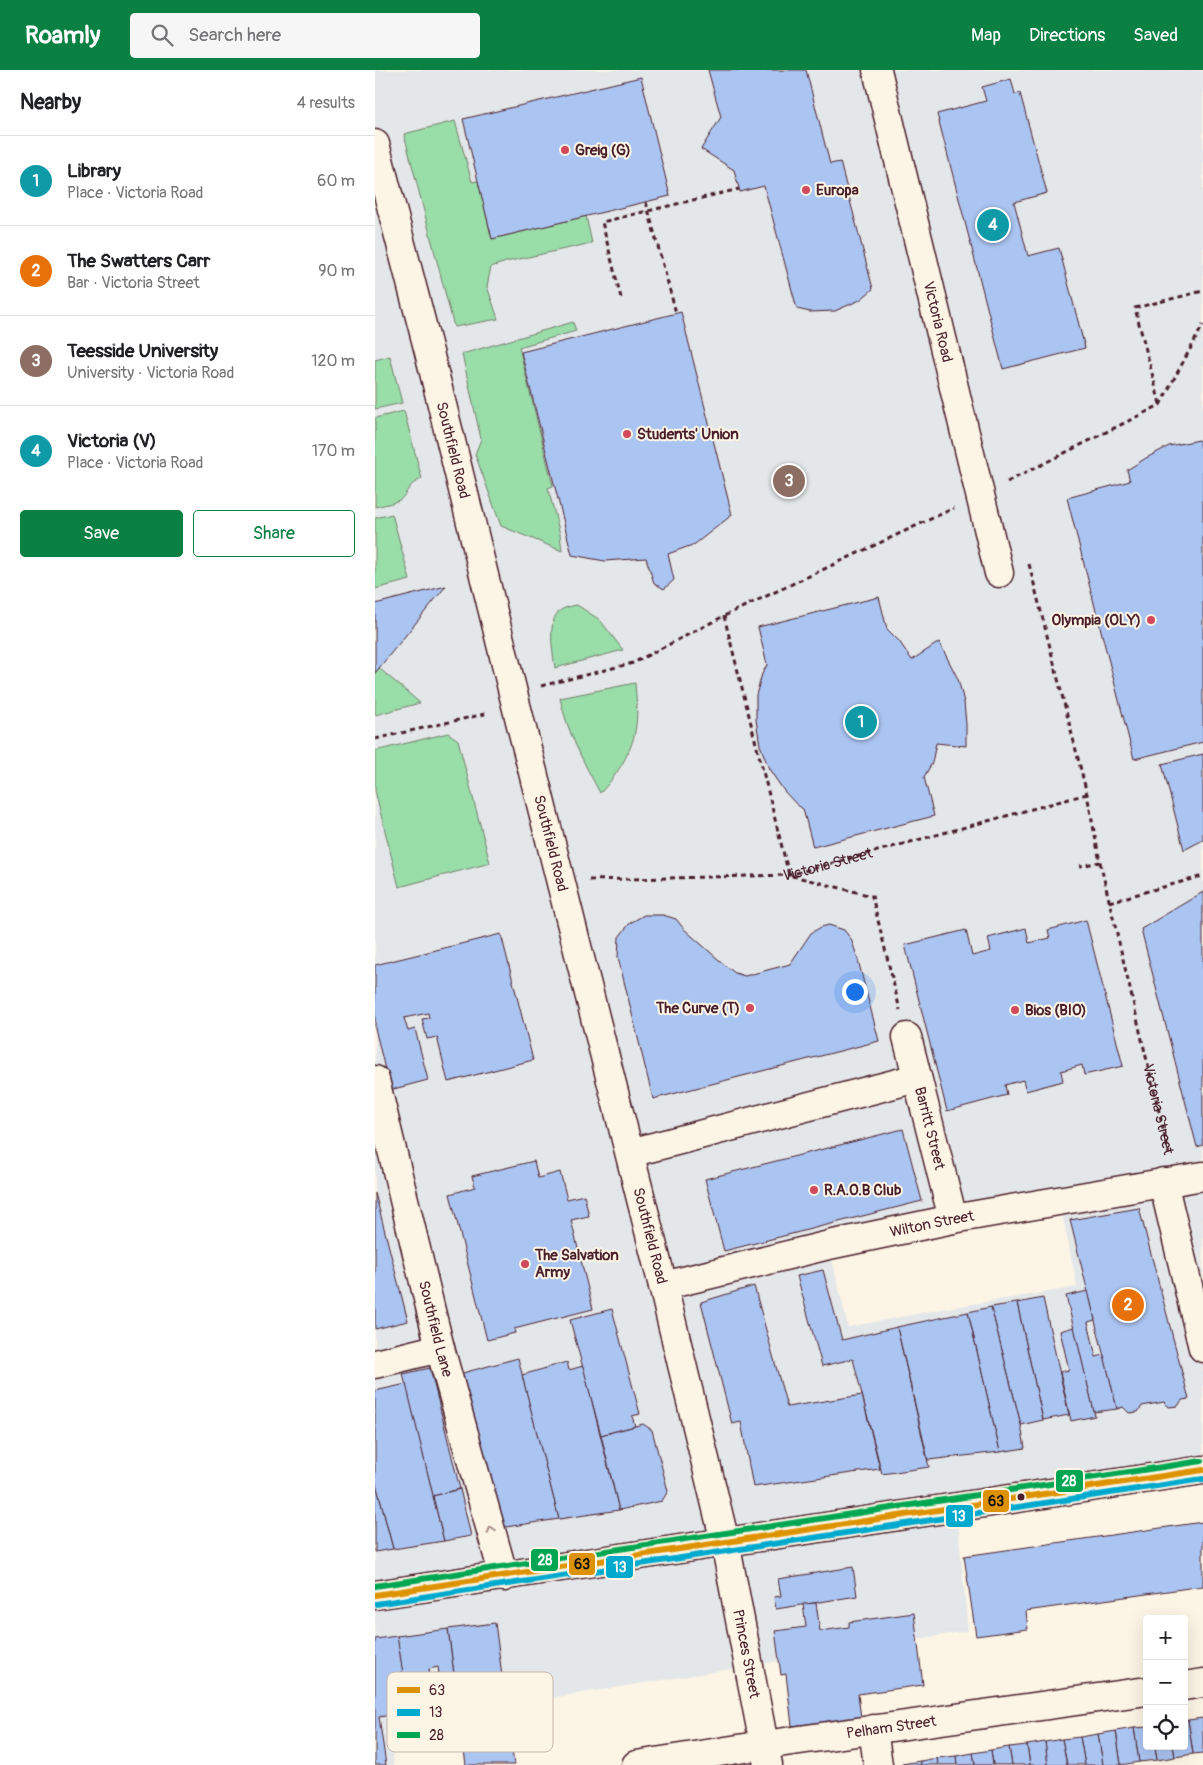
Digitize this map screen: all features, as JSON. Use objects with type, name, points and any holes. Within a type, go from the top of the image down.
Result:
[{"type":"street","name":"Victoria Road","points":[[877,70],[999,573]]},
{"type":"street","name":"Southfield Road","points":[[375,144],[630,1153],[725,1542]]},
{"type":"street","name":"Barritt Street","points":[[907,1037],[953,1219]]},
{"type":"street","points":[[630,1153],[917,1078]]},
{"type":"street","name":"Southfield Lane","points":[[375,1080],[440,1348],[504,1577]]},
{"type":"street","name":"Wilton Street","points":[[663,1286],[829,1245],[953,1219],[1203,1176]]},
{"type":"street","points":[[1169,1181],[1203,1348]]},
{"type":"street","points":[[375,1364],[440,1348]]},
{"type":"street","points":[[375,1595],[1203,1470]]},
{"type":"street","name":"Princes Street","points":[[725,1542],[766,1755]]},
{"type":"street","points":[[1188,1685],[1203,1683]]},
{"type":"street","name":"Pelham Street","points":[[636,1765],[766,1755],[873,1730],[1143,1692]]},
{"type":"street","points":[[873,1730],[878,1765]]},
{"type":"path","points":[[621,298],[603,222],[739,188]]},
{"type":"path","points":[[646,202],[676,313]]},
{"type":"path","points":[[1160,405],[1135,308],[1203,291]]},
{"type":"path","points":[[539,693],[538,686],[633,663],[725,616],[1008,482],[1160,405],[1203,326]]},
{"type":"path","points":[[1008,482],[1011,491]]},
{"type":"path","name":"Victoria Street","points":[[1027,557],[1087,794],[1169,1181]]},
{"type":"path","points":[[725,616],[789,875],[872,896],[907,1037]]},
{"type":"path","points":[[375,739],[487,713]]},
{"type":"path","name":"Victoria Street","points":[[561,882],[789,875],[1087,794]]},
{"type":"path","points":[[1080,866],[1100,862]]},
{"type":"path","points":[[1109,902],[1203,876]]},
{"type":"shaded area","points":[[375,70],[1203,70],[1203,1173],[829,1246],[848,1327],[948,1308],[1077,1287],[1060,1203],[1203,1182],[1203,1483],[958,1523],[968,1631],[553,1698],[553,1672],[387,1672],[387,1752],[393,1752],[394,1765],[375,1765]]},
{"type":"green space","points":[[455,121],[472,182],[478,181],[492,239],[586,216],[592,243],[491,267],[487,286],[498,319],[454,327],[404,134]]},
{"type":"green space","points":[[573,322],[576,331],[519,347],[553,486],[548,488],[560,534],[562,551],[501,526],[475,454],[481,439],[462,354]]},
{"type":"green space","points":[[390,356],[402,403],[375,409],[375,360]]},
{"type":"green space","points":[[404,411],[422,479],[409,487],[404,496],[399,500],[375,507],[375,418]]},
{"type":"green space","points":[[392,514],[410,580],[375,589],[375,518]]},
{"type":"green space","points":[[577,605],[600,620],[623,650],[555,668],[552,645],[553,621],[556,614],[561,610]]},
{"type":"green space","points":[[379,668],[420,703],[375,715],[375,673]]},
{"type":"green space","points":[[635,683],[637,720],[632,744],[618,771],[600,793],[582,759],[563,711],[560,698]]},
{"type":"green space","points":[[448,733],[458,740],[490,863],[399,887],[375,791],[375,751]]},
{"type":"building","name":"Europa","points":[[708,70],[806,70],[830,164],[840,162],[873,289],[860,300],[835,311],[810,312],[797,309],[764,186],[740,192],[734,170],[701,149],[721,117]]},
{"type":"building","name":"Greig (G)","points":[[641,77],[670,196],[492,239],[463,119]]},
{"type":"building","points":[[1011,79],[1015,94],[1020,93],[1047,193],[1014,202],[1028,256],[1059,248],[1085,348],[1003,369],[937,114],[986,101],[982,87]]},
{"type":"building","name":"Students' Union","points":[[681,312],[732,515],[695,544],[668,554],[674,580],[664,589],[654,583],[646,558],[605,561],[572,555],[521,352]]},
{"type":"building","name":"Olympia (OLY)","points":[[1199,440],[1203,455],[1203,742],[1134,759],[1067,498],[1130,481],[1127,470],[1146,458],[1169,446]]},
{"type":"building","points":[[446,586],[379,668],[375,673],[375,604]]},
{"type":"building","points":[[879,597],[887,629],[899,641],[912,660],[939,642],[958,679],[964,702],[966,746],[936,743],[932,763],[924,777],[934,816],[813,847],[803,809],[784,791],[769,769],[760,745],[756,720],[756,695],[762,674],[767,665],[758,627]]},
{"type":"building","points":[[1203,754],[1203,840],[1184,850],[1162,764]]},
{"type":"building","points":[[1203,892],[1203,1145],[1197,1147],[1141,929]]},
{"type":"building","name":"The Curve (T)","points":[[644,915],[663,915],[676,919],[684,929],[727,967],[735,973],[745,976],[790,964],[811,933],[821,927],[829,925],[844,930],[851,939],[857,956],[879,1041],[653,1099],[618,957],[619,937],[630,923]]},
{"type":"building","name":"Bios (BIO)","points":[[1086,920],[1123,1066],[1084,1075],[1082,1065],[1061,1071],[1063,1081],[1026,1091],[1023,1080],[1005,1085],[1007,1095],[947,1111],[905,945],[966,930],[972,956],[991,951],[988,938],[1026,928],[1029,943],[1050,938],[1048,930]]},
{"type":"building","points":[[501,934],[533,1060],[448,1082],[437,1037],[427,1039],[422,1019],[429,1018],[428,1013],[404,1018],[408,1031],[415,1029],[428,1080],[390,1090],[375,1028],[375,965]]},
{"type":"building","name":"R.A.O.B Club","points":[[903,1129],[922,1201],[724,1251],[705,1179]]},
{"type":"building","name":"The Salvation Army","points":[[534,1161],[538,1178],[560,1172],[567,1199],[584,1195],[589,1216],[571,1220],[593,1309],[514,1329],[515,1333],[487,1340],[450,1194],[475,1187],[472,1176]]},
{"type":"building","points":[[375,1193],[408,1321],[375,1329]]},
{"type":"building","points":[[1139,1208],[1189,1399],[1182,1400],[1178,1406],[1169,1407],[1164,1402],[1142,1406],[1138,1412],[1129,1413],[1123,1407],[1117,1409],[1070,1220]]},
{"type":"building","points":[[823,1270],[842,1340],[897,1327],[929,1467],[882,1474],[853,1359],[822,1366],[797,1276]]},
{"type":"building","points":[[754,1286],[787,1407],[862,1395],[880,1469],[753,1487],[741,1422],[732,1424],[701,1302]]},
{"type":"building","points":[[1088,1291],[1095,1320],[1088,1322],[1096,1357],[1104,1355],[1117,1409],[1094,1412],[1066,1296]]},
{"type":"building","points":[[1043,1298],[1069,1415],[1043,1420],[1017,1303]]},
{"type":"building","points":[[1017,1303],[1043,1420],[1021,1425],[991,1307]]},
{"type":"building","points":[[991,1307],[1021,1425],[1025,1448],[1000,1452],[968,1312]]},
{"type":"building","points":[[612,1309],[640,1414],[632,1416],[635,1426],[601,1435],[570,1320]]},
{"type":"building","points":[[968,1312],[1000,1452],[928,1460],[897,1327]]},
{"type":"building","points":[[1074,1327],[1095,1416],[1071,1421],[1060,1372],[1069,1370],[1060,1331]]},
{"type":"building","points":[[518,1358],[559,1519],[499,1528],[459,1374]]},
{"type":"building","points":[[567,1362],[569,1370],[583,1366],[619,1510],[559,1519],[522,1375]]},
{"type":"building","points":[[430,1368],[460,1489],[433,1496],[403,1374]]},
{"type":"building","points":[[406,1384],[444,1541],[393,1549],[375,1480],[375,1391]]},
{"type":"building","points":[[643,1424],[652,1430],[668,1491],[662,1501],[619,1510],[601,1435]]},
{"type":"building","points":[[375,1480],[393,1549],[375,1552]]},
{"type":"building","points":[[460,1489],[471,1536],[444,1541],[433,1496]]},
{"type":"building","points":[[1203,1522],[1203,1586],[1026,1611],[1028,1629],[976,1636],[964,1556]]},
{"type":"building","points":[[853,1567],[857,1596],[776,1609],[774,1597],[781,1596],[778,1579]]},
{"type":"building","points":[[816,1603],[820,1631],[849,1627],[849,1622],[914,1613],[923,1685],[858,1694],[861,1718],[792,1726],[786,1674],[781,1675],[775,1631],[806,1627],[803,1604]]},
{"type":"building","points":[[495,1623],[502,1672],[454,1672],[448,1629]]},
{"type":"building","points":[[448,1629],[454,1672],[439,1672],[438,1667],[429,1669],[430,1672],[402,1672],[397,1636]]},
{"type":"building","points":[[397,1636],[403,1672],[387,1672],[387,1716],[379,1717],[386,1765],[375,1765],[375,1639]]},
{"type":"building","points":[[1203,1718],[1203,1753],[1193,1754],[1188,1720]]},
{"type":"building","points":[[1188,1720],[1193,1754],[1175,1757],[1174,1750],[1188,1750]]},
{"type":"building","points":[[1143,1727],[1143,1750],[1156,1750],[1157,1760],[1139,1762],[1134,1728]]},
{"type":"building","points":[[1134,1728],[1139,1762],[1121,1765],[1116,1731]]},
{"type":"building","points":[[1116,1731],[1121,1765],[1103,1765],[1098,1734]]},
{"type":"building","points":[[1098,1734],[1103,1765],[1085,1765],[1080,1737]]},
{"type":"building","points":[[1080,1737],[1085,1765],[1067,1765],[1062,1739]]},
{"type":"building","points":[[1062,1739],[1067,1765],[1048,1765],[1045,1742]]},
{"type":"building","points":[[1045,1742],[1048,1765],[1030,1765],[1027,1745]]},
{"type":"building","points":[[1027,1745],[1030,1765],[1012,1765],[1009,1747]]},
{"type":"building","points":[[1009,1747],[1012,1765],[993,1765],[991,1750]]},
{"type":"building","points":[[991,1750],[993,1765],[975,1765],[973,1753]]},
{"type":"building","points":[[1156,1750],[1174,1750],[1175,1757],[1157,1760]]},
{"type":"building","points":[[464,1752],[512,1752],[514,1765],[466,1765]]},
{"type":"building","points":[[973,1753],[975,1765],[957,1765],[956,1756]]},
{"type":"building","points":[[956,1756],[957,1765],[938,1765],[937,1758]]},
{"type":"building","points":[[937,1758],[938,1765],[920,1765],[920,1761]]},
{"type":"building","points":[[920,1761],[920,1765],[902,1765],[902,1764]]},
{"type":"transit line","name":"28","points":[[375,1586],[1202,1461]]},
{"type":"transit line","name":"63","points":[[375,1595],[1203,1470]]},
{"type":"transit line","name":"13","points":[[376,1604],[1203,1479]]},
{"type":"place","name":"Greig (G)","points":[[565,150]]},
{"type":"place","name":"Europa","points":[[806,190]]},
{"type":"place","name":"Victoria (V)","points":[[993,225]]},
{"type":"place","name":"Students' Union","points":[[627,434]]},
{"type":"place","name":"Teesside University","points":[[789,481]]},
{"type":"place","name":"Olympia (OLY)","points":[[1151,620]]},
{"type":"place","name":"Library","points":[[861,722]]},
{"type":"place","name":"The Curve (T)","points":[[750,1008]]},
{"type":"place","name":"Bios (BIO)","points":[[1015,1010]]},
{"type":"place","name":"R.A.O.B Club","points":[[814,1190]]},
{"type":"place","name":"The Salvation Army","points":[[525,1264]]},
{"type":"place","name":"The Swatters Carr","points":[[1128,1305]]}]
